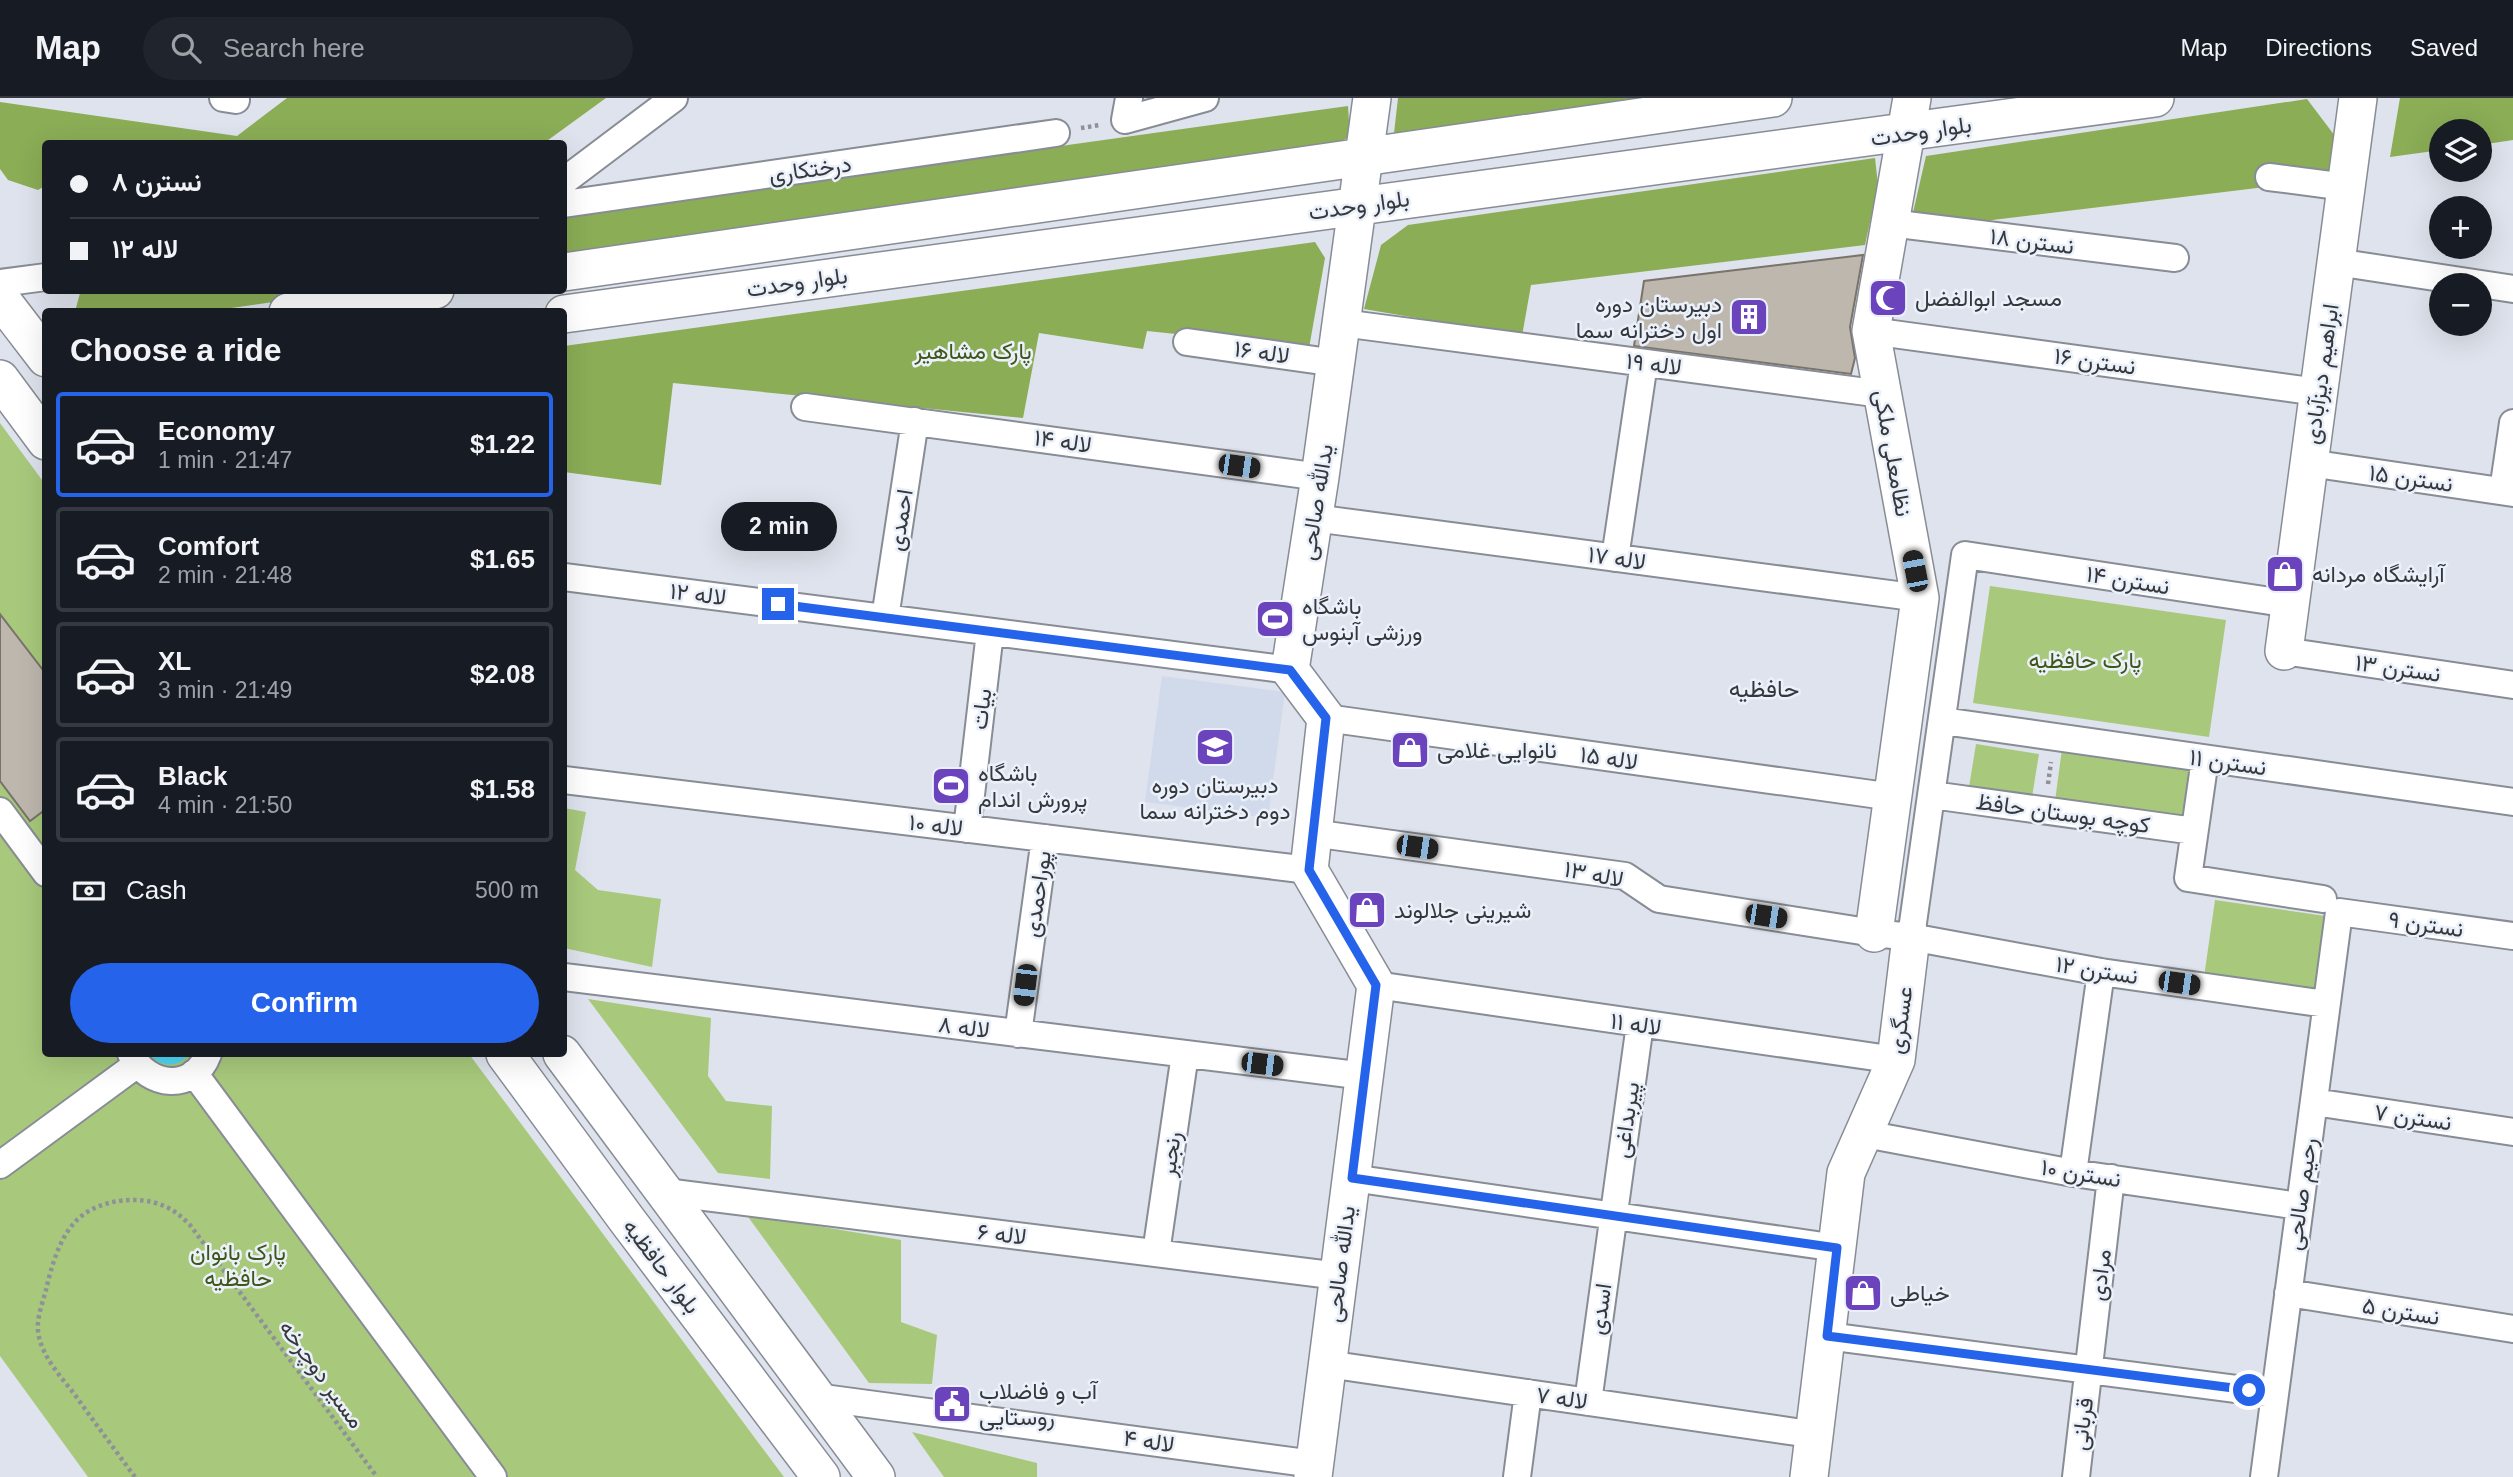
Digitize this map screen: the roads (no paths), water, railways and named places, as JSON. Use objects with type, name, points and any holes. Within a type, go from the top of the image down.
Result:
[{"type":"street","points":[[567,179],[674,98]]},
{"type":"street","points":[[1127,109],[1205,98]]},
{"type":"street","name":"یدالله صالحی","points":[[1290,670],[1320,477],[1372,98]]},
{"type":"street","name":"بلوار وحدت","points":[[567,272],[1773,98]]},
{"type":"street","name":"نظامعلی ملکی","points":[[1874,933],[1920,598],[1871,331],[1912,98]]},
{"type":"street","name":"بلوار وحدت","points":[[567,314],[1357,205],[1906,134],[2155,98]]},
{"type":"street","name":"ابراهیم دیزآبادی","points":[[2284,651],[2358,98]]},
{"type":"street","name":"درختکاری","points":[[567,204],[1056,133]]},
{"type":"street","points":[[2269,177],[2346,187]]},
{"type":"street","name":"نسترن ۱۸","points":[[1890,223],[2175,258]]},
{"type":"street","points":[[2336,262],[2513,289]]},
{"type":"street","points":[[0,283],[42,278]]},
{"type":"street","points":[[0,290],[42,312]]},
{"type":"street","points":[[316,308],[408,294]]},
{"type":"street","points":[[0,298],[42,353]]},
{"type":"street","name":"لاله ۱۹","points":[[1342,323],[1882,394]]},
{"type":"street","name":"نسترن ۱۶","points":[[1871,331],[2319,393]]},
{"type":"street","name":"لاله ۱۶","points":[[1187,342],[1336,363]]},
{"type":"street","points":[[1615,558],[1644,363]]},
{"type":"street","points":[[0,379],[42,436]]},
{"type":"street","name":"لاله ۱۴","points":[[805,407],[1320,477]]},
{"type":"street","name":"احمدی","points":[[885,618],[915,421]]},
{"type":"street","points":[[2508,492],[2513,423]]},
{"type":"street","name":"نسترن ۱۵","points":[[2309,463],[2508,492]]},
{"type":"street","name":"لاله ۱۷","points":[[1314,518],[1920,598]]},
{"type":"street","name":"نسترن ۱۴","points":[[1965,555],[2290,604]]},
{"type":"street","name":"عسگری","points":[[1809,1477],[1846,1173],[1896,1060],[1965,555]]},
{"type":"street","name":"لاله ۱۲","points":[[567,577],[1290,670]]},
{"type":"street","name":"بیات","points":[[967,829],[990,632]]},
{"type":"street","name":"نسترن ۱۳","points":[[2284,651],[2513,685]]},
{"type":"street","points":[[1290,670],[1326,718],[1309,870],[1376,985]]},
{"type":"street","name":"لاله ۱۵","points":[[1326,718],[1893,797]]},
{"type":"street","name":"نسترن ۱۱","points":[[1943,721],[2513,802]]},
{"type":"street","points":[[1900,749],[1938,754]]},
{"type":"street","points":[[2194,831],[2205,758]]},
{"type":"street","name":"لاله ۱۰","points":[[567,780],[1309,870]]},
{"type":"street","name":"کوچه بوستان حافظ","points":[[1932,795],[2194,831]]},
{"type":"street","points":[[0,811],[42,868]]},
{"type":"street","name":"نسترن ۹","points":[[2194,831],[2188,878],[2513,936]]},
{"type":"street","name":"لاله ۱۳","points":[[1312,833],[1625,876],[1659,899],[1911,937]]},
{"type":"street","name":"پوراحمدی","points":[[1018,1034],[1045,838]]},
{"type":"street","name":"رحیم صالحی","points":[[2264,1477],[2326,1004],[2331,905]]},
{"type":"street","name":"نسترن ۱۲","points":[[1911,937],[2101,972],[2326,1004]]},
{"type":"street","points":[[2073,1173],[2101,972]]},
{"type":"street","name":"لاله ۸","points":[[567,977],[1365,1076]]},
{"type":"street","name":"یدالله صالحی","points":[[1313,1470],[1376,985]]},
{"type":"street","name":"لاله ۱۱","points":[[1376,985],[1896,1060]]},
{"type":"street","name":"پیربداغی","points":[[1613,1216],[1640,1024]]},
{"type":"street","name":"رنجبر","points":[[1156,1253],[1185,1054]]},
{"type":"street","name":"بلوار حافظیه","points":[[507,1057],[821,1477]]},
{"type":"street","name":"بلوار حافظیه","points":[[564,1057],[876,1477]]},
{"type":"street","points":[[0,1165],[134,1059],[148,1075],[163,1081],[179,1080],[201,1063],[493,1477]]},
{"type":"street","name":"نسترن ۷","points":[[2314,1102],[2513,1132]]},
{"type":"street","name":"نسترن ۱۰","points":[[1865,1134],[2073,1173],[2299,1206]]},
{"type":"street","points":[[1352,1178],[1837,1248]]},
{"type":"street","name":"مرادی","points":[[2088,1371],[2111,1178]]},
{"type":"street","points":[[627,1220],[665,1192]]},
{"type":"street","name":"لاله ۶","points":[[665,1192],[1339,1276]]},
{"type":"street","name":"اسدی","points":[[1588,1402],[1613,1216]]},
{"type":"street","name":"نسترن ۵","points":[[2288,1293],[2513,1329]]},
{"type":"street","points":[[1827,1336],[2275,1394]]},
{"type":"street","name":"لاله ۷","points":[[1328,1364],[1796,1432]]},
{"type":"street","name":"قربانی","points":[[2076,1477],[2088,1371]]},
{"type":"street","points":[[1517,1477],[1528,1393]]},
{"type":"street","name":"لاله ۴","points":[[816,1397],[1313,1470]]},
{"type":"water","points":[[152,1057],[187,1057],[170,1065]]},
{"type":"place","name":"مسجد ابوالفضل","points":[[1888,298]]},
{"type":"place","name":"دبیرستان دوره اول دخترانه سما","points":[[1749,317]]},
{"type":"place","name":"آرایشگاه مردانه","points":[[2285,574]]},
{"type":"place","name":"باشگاه ورزشی آبنوس","points":[[1275,619]]},
{"type":"place","name":"دبیرستان دوره دوم دخترانه سما","points":[[1215,747]]},
{"type":"place","name":"نانوایی غلامی","points":[[1410,750]]},
{"type":"place","name":"باشگاه پرورش اندام","points":[[951,786]]},
{"type":"place","name":"شیرینی جلالوند","points":[[1367,910]]},
{"type":"place","name":"خیاطی","points":[[1863,1293]]},
{"type":"place","name":"آب و فاضلاب روستایی","points":[[952,1404]]},
{"type":"district","name":"حافظیه","points":[[1764,688]]},
{"type":"park label","name":"پارک مشاهیر","points":[[973,351]]},
{"type":"park label","name":"پارک حافظیه","points":[[2085,660]]},
{"type":"park label","name":"پارک بانوان حافظیه","points":[[238,1265]]}]
